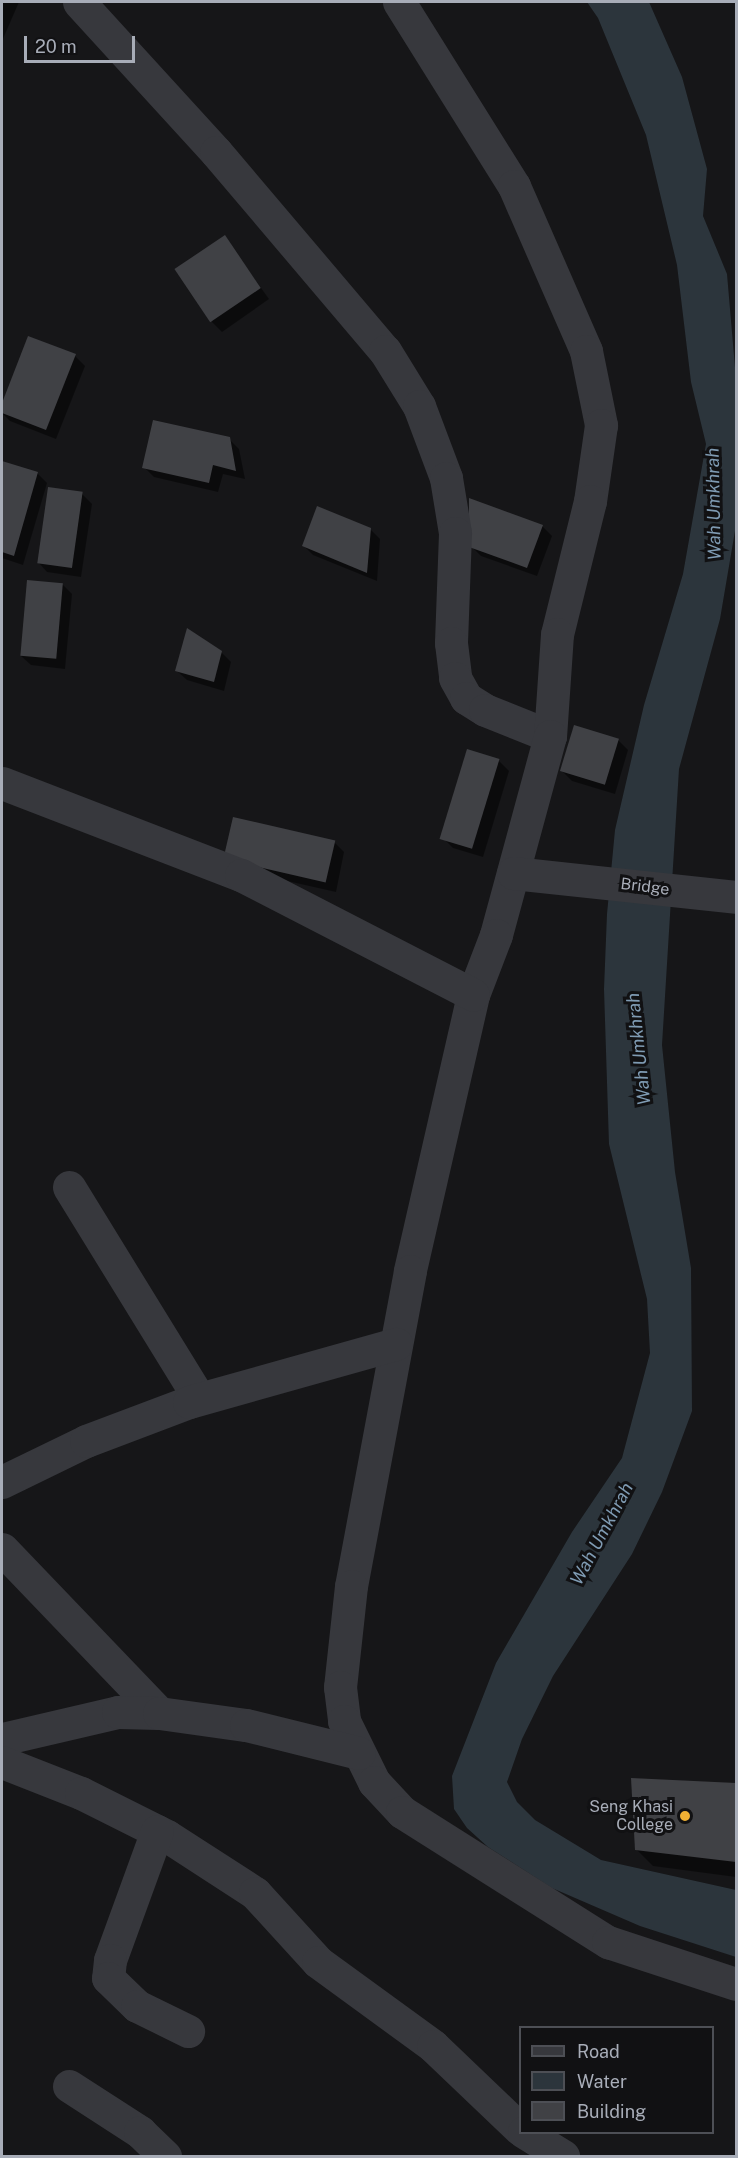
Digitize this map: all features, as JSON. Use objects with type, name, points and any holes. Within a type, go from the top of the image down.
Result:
[{"type":"street","points":[[80,2],[216,152],[385,351],[418,406],[446,478],[455,533],[451,643],[455,678],[466,698],[485,710],[550,736]]},
{"type":"street","points":[[399,2],[514,186],[586,351],[598,395],[600,435],[590,501],[557,634],[550,736],[513,873],[473,995],[444,1115],[396,1344],[351,1586],[340,1687],[344,1721],[374,1782],[402,1812],[608,1942],[736,1984]]},
{"type":"street","points":[[2,783],[241,875],[473,995]]},
{"type":"street","name":"Bridge","points":[[513,873],[726,896]]},
{"type":"street","points":[[69,1187],[200,1398]]},
{"type":"street","points":[[2,1482],[86,1441],[200,1398],[396,1344]]},
{"type":"street","points":[[2,1549],[159,1713]]},
{"type":"street","points":[[2,1739],[118,1712],[159,1713],[246,1725],[359,1753]]},
{"type":"street","points":[[2,1762],[81,1793],[157,1832],[255,1893],[318,1962],[433,2046],[524,2140],[563,2157]]},
{"type":"street","points":[[157,1832],[110,1960],[108,1978],[137,2006],[188,2031]]},
{"type":"street","points":[[69,2086],[140,2132],[165,2157]]},
{"type":"water","name":"Wah Umkhrah","points":[[587,2],[649,2],[682,77],[707,169],[703,216],[727,274],[736,379],[736,525],[720,619],[679,769],[662,1045],[675,1172],[691,1268],[692,1411],[662,1492],[632,1554],[553,1676],[522,1739],[507,1782],[517,1802],[535,1820],[601,1860],[736,1890],[736,1957],[640,1926],[552,1888],[488,1847],[467,1828],[454,1809],[452,1776],[496,1663],[572,1532],[622,1458],[650,1353],[647,1299],[609,1144],[604,989],[607,914],[615,830],[644,705],[683,574],[706,444],[691,382],[677,265],[646,135],[598,18]]},
{"type":"building","points":[[225,235],[261,288],[210,322],[174,269]]},
{"type":"building","points":[[28,336],[76,354],[46,430],[2,413],[2,403]]},
{"type":"building","points":[[153,420],[230,437],[236,471],[213,465],[209,483],[142,468]]},
{"type":"building","points":[[2,461],[38,472],[14,556],[2,552]]},
{"type":"building","points":[[48,487],[83,492],[72,568],[37,563]]},
{"type":"building","points":[[469,498],[543,525],[527,568],[469,547]]},
{"type":"building","points":[[317,506],[371,528],[367,573],[302,546]]},
{"type":"building","points":[[27,580],[63,583],[56,659],[20,656]]},
{"type":"building","points":[[187,628],[222,651],[214,682],[175,671]]},
{"type":"building","points":[[574,725],[619,739],[605,785],[560,771]]},
{"type":"building","points":[[467,749],[500,759],[472,849],[440,839]]},
{"type":"building","points":[[233,817],[335,841],[326,883],[223,859]]},
{"type":"building","name":"Seng Khasi College","points":[[631,1778],[736,1783],[736,1862],[635,1850]]},
{"type":"place","name":"Seng Khasi College","points":[[685,1816]]}]
